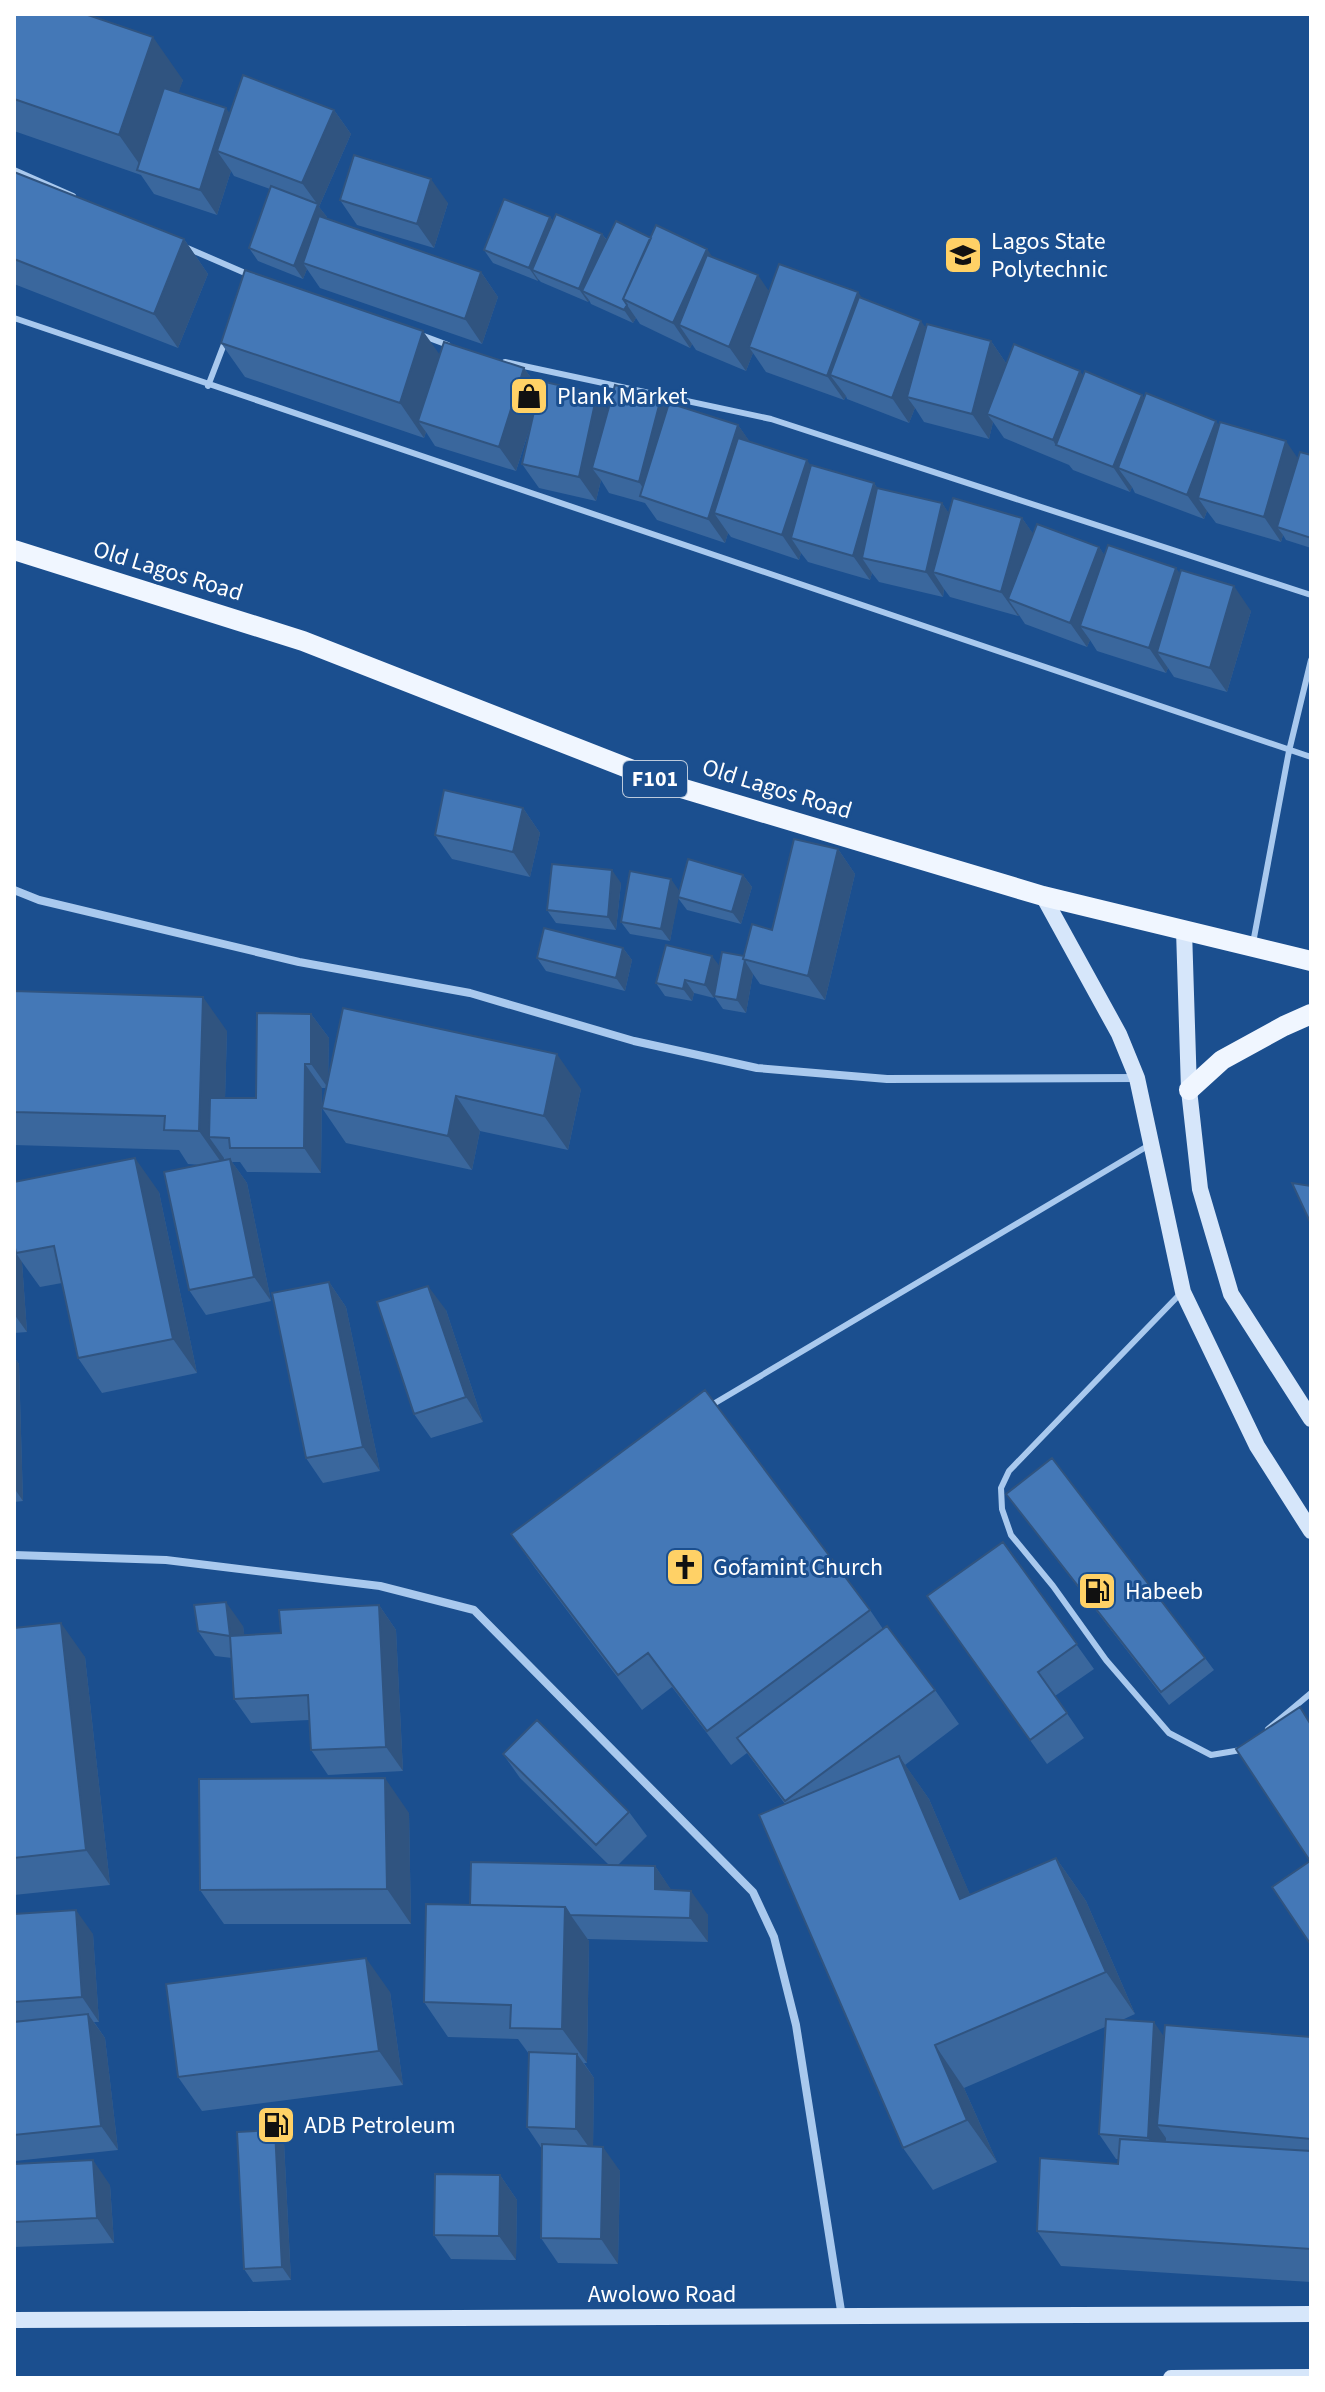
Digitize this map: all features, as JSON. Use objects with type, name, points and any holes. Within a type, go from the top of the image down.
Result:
[{"type":"main road","name":"Old Lagos Road","points":[[14,550],[303,641],[671,785],[1043,896],[1311,961]]},
{"type":"main road","points":[[1043,896],[1119,1034],[1137,1078],[1183,1292],[1257,1446],[1311,1531]]},
{"type":"main road","points":[[1184,930],[1189,1090],[1200,1189],[1231,1294],[1311,1419]]},
{"type":"main road","points":[[1189,1090],[1222,1060],[1311,1014]]},
{"type":"main road","name":"Awolowo Road","points":[[14,2320],[1311,2314]]},
{"type":"main road","points":[[1171,2378],[1311,2377]]},
{"type":"street","points":[[14,890],[39,900],[299,962],[470,993],[634,1041],[757,1068],[887,1079],[1137,1078]]},
{"type":"street","points":[[14,1555],[166,1560],[380,1586],[474,1610],[753,1892],[774,1937],[796,2025],[842,2317]]},
{"type":"lane","points":[[14,170],[80,199]]},
{"type":"lane","points":[[180,244],[266,281]]},
{"type":"lane","points":[[246,290],[251,276]]},
{"type":"lane","points":[[14,318],[1311,757]]},
{"type":"lane","points":[[208,386],[230,331]]},
{"type":"lane","points":[[413,332],[457,348]]},
{"type":"lane","points":[[501,361],[771,419],[1311,595]]},
{"type":"lane","points":[[1253,946],[1289,751],[1311,660]]},
{"type":"lane","points":[[700,1413],[1152,1144]]},
{"type":"lane","points":[[1183,1292],[1009,1471],[1001,1488],[1002,1509],[1011,1535],[1053,1586],[1106,1660],[1169,1733],[1211,1755],[1245,1749]]},
{"type":"lane","points":[[1267,1730],[1311,1693]]},
{"type":"building","points":[[14,14],[85,14],[153,37],[119,135],[14,99]]},
{"type":"building","points":[[243,75],[334,110],[302,183],[217,151]]},
{"type":"building","points":[[164,88],[226,108],[200,190],[137,170]]},
{"type":"building","points":[[354,155],[431,179],[417,224],[340,200]]},
{"type":"building","points":[[14,172],[184,239],[154,314],[14,259]]},
{"type":"building","points":[[271,186],[318,204],[294,266],[249,248]]},
{"type":"building","points":[[504,199],[550,217],[529,268],[484,250]]},
{"type":"building","points":[[556,214],[602,234],[579,289],[532,270]]},
{"type":"building","points":[[319,216],[481,272],[465,319],[303,263]]},
{"type":"building","points":[[616,221],[651,238],[623,299],[627,305],[624,310],[582,291]]},
{"type":"building","points":[[656,225],[707,249],[673,323],[623,299]]},
{"type":"building","points":[[707,255],[758,275],[729,347],[679,325]]},
{"type":"building","points":[[779,264],[858,292],[827,376],[749,347]]},
{"type":"building","points":[[245,270],[423,331],[400,403],[221,343]]},
{"type":"building","points":[[859,297],[921,321],[892,398],[830,375]]},
{"type":"building","points":[[927,324],[991,341],[972,414],[907,397]]},
{"type":"building","points":[[444,342],[524,368],[499,447],[418,421]]},
{"type":"building","points":[[1014,344],[1080,371],[1053,440],[987,414]]},
{"type":"building","points":[[1085,371],[1142,395],[1113,467],[1056,445]]},
{"type":"building","points":[[541,381],[597,394],[579,477],[522,464]]},
{"type":"building","points":[[615,385],[661,398],[639,482],[592,468]]},
{"type":"building","points":[[1146,393],[1216,421],[1187,495],[1118,468]]},
{"type":"building","points":[[669,403],[738,425],[708,519],[640,496]]},
{"type":"building","points":[[1220,422],[1286,441],[1264,517],[1198,498]]},
{"type":"building","points":[[738,438],[807,460],[782,535],[714,513]]},
{"type":"building","points":[[1300,452],[1311,455],[1311,538],[1277,527]]},
{"type":"building","points":[[811,465],[874,483],[853,556],[791,538]]},
{"type":"building","points":[[877,488],[942,503],[926,572],[862,558]]},
{"type":"building","points":[[953,498],[1022,518],[1001,592],[933,572]]},
{"type":"building","points":[[1037,524],[1099,547],[1070,623],[1008,599]]},
{"type":"building","points":[[1108,545],[1176,568],[1149,648],[1080,626]]},
{"type":"building","points":[[1181,570],[1234,586],[1210,668],[1157,652]]},
{"type":"building","points":[[444,790],[523,808],[513,852],[435,835]]},
{"type":"building","points":[[794,839],[838,849],[808,976],[743,959],[752,924],[772,930]]},
{"type":"building","points":[[688,859],[743,875],[732,912],[678,897]]},
{"type":"building","points":[[552,864],[612,870],[608,917],[547,910]]},
{"type":"building","points":[[630,871],[671,879],[661,929],[621,922]]},
{"type":"building","points":[[544,928],[623,948],[616,978],[537,958]]},
{"type":"building","points":[[666,945],[712,956],[705,985],[685,980],[683,989],[656,983]]},
{"type":"building","points":[[722,952],[744,956],[737,1000],[714,996]]},
{"type":"building","points":[[14,991],[203,997],[199,1131],[164,1130],[165,1116],[14,1112]]},
{"type":"building","points":[[343,1008],[557,1054],[544,1116],[456,1096],[448,1136],[322,1108]]},
{"type":"building","points":[[257,1013],[311,1014],[311,1064],[305,1064],[304,1148],[230,1148],[229,1138],[209,1137],[210,1098],[256,1098]]},
{"type":"building","points":[[135,1158],[173,1339],[78,1358],[54,1246],[16,1253],[14,1182]]},
{"type":"building","points":[[230,1159],[254,1277],[189,1290],[164,1172]]},
{"type":"building","points":[[1292,1183],[1311,1186],[1311,1224]]},
{"type":"building","points":[[329,1282],[363,1447],[306,1458],[272,1293]]},
{"type":"building","points":[[428,1286],[466,1397],[414,1414],[377,1302]]},
{"type":"building","name":"Gofamint Church","points":[[705,1390],[870,1610],[707,1731],[648,1653],[618,1675],[511,1534]]},
{"type":"building","points":[[1052,1458],[1205,1658],[1161,1692],[1006,1494]]},
{"type":"building","points":[[1003,1542],[1077,1644],[1038,1672],[1067,1713],[1030,1740],[927,1596]]},
{"type":"building","points":[[226,1602],[230,1636],[198,1631],[194,1605]]},
{"type":"building","points":[[379,1605],[386,1747],[311,1750],[308,1695],[234,1699],[230,1636],[281,1633],[279,1610]]},
{"type":"building","points":[[61,1623],[86,1850],[14,1858],[14,1628]]},
{"type":"building","points":[[887,1626],[935,1690],[785,1801],[737,1738]]},
{"type":"building","points":[[1300,1707],[1311,1725],[1311,1945],[1272,1887],[1310,1861],[1236,1749]]},
{"type":"building","points":[[537,1720],[629,1812],[596,1845],[503,1754]]},
{"type":"building","points":[[899,1756],[960,1899],[1056,1858],[1106,1972],[935,2045],[967,2120],[903,2148],[759,1815]]},
{"type":"building","points":[[385,1778],[387,1889],[200,1890],[199,1779]]},
{"type":"building","points":[[471,1862],[655,1866],[655,1889],[691,1891],[690,1918],[570,1915],[565,1907],[470,1905]]},
{"type":"building","points":[[426,1904],[565,1907],[562,2029],[510,2028],[511,2005],[424,2002]]},
{"type":"building","points":[[76,1910],[82,1997],[14,2002],[14,1914]]},
{"type":"building","points":[[366,1958],[379,2051],[178,2077],[166,1984]]},
{"type":"building","points":[[88,2014],[101,2126],[14,2135],[14,2022]]},
{"type":"building","points":[[1106,2019],[1154,2022],[1148,2138],[1099,2134]]},
{"type":"building","points":[[1165,2025],[1311,2037],[1311,2139],[1157,2125]]},
{"type":"building","points":[[529,2052],[577,2054],[576,2129],[527,2127]]},
{"type":"building","points":[[275,2130],[282,2267],[244,2269],[237,2132]]},
{"type":"building","points":[[1120,2139],[1311,2151],[1311,2249],[1037,2231],[1040,2158],[1118,2164]]},
{"type":"building","points":[[542,2144],[603,2147],[601,2239],[541,2238]]},
{"type":"building","points":[[93,2160],[97,2218],[14,2222],[14,2164]]},
{"type":"building","points":[[435,2174],[500,2175],[499,2236],[434,2235]]},
{"type":"place","name":"Lagos State Polytechnic","points":[[963,255]]},
{"type":"place","name":"Plank Market","points":[[529,396]]},
{"type":"place","name":"Gofamint Church","points":[[685,1567]]},
{"type":"place","name":"Habeeb","points":[[1097,1591]]},
{"type":"place","name":"ADB Petroleum","points":[[276,2125]]}]
